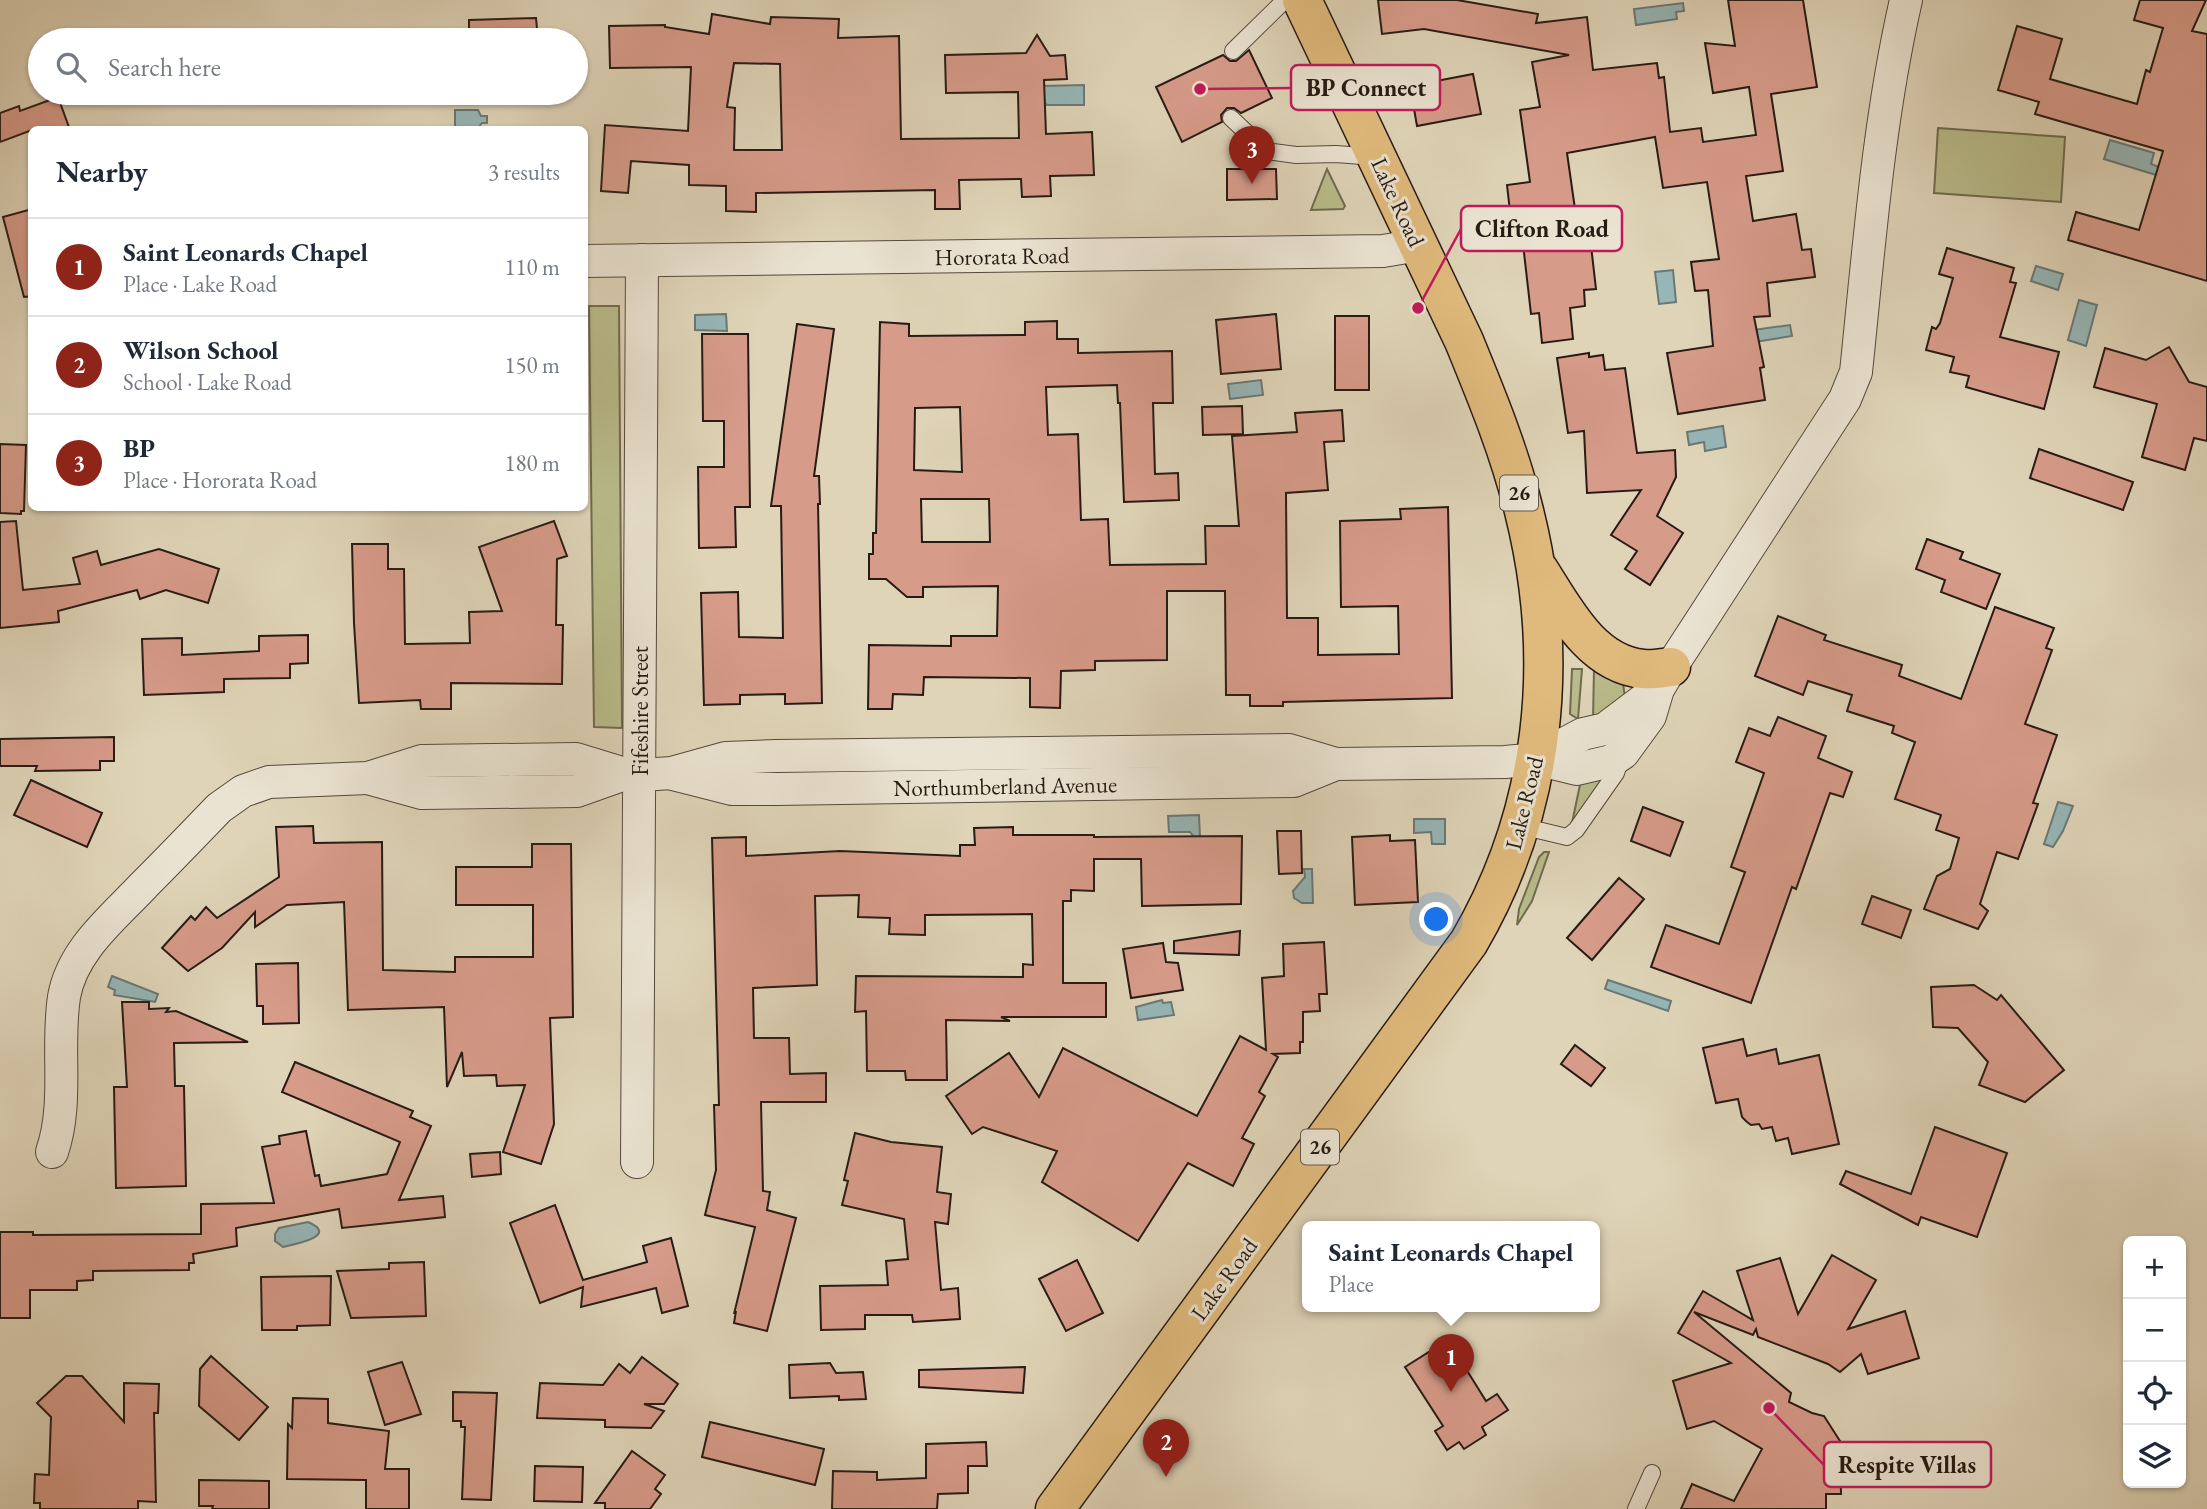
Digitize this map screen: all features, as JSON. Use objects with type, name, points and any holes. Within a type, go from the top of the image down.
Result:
[{"type":"main road","name":"Lake Road","points":[[1055,1509],[1465,947],[1488,910],[1506,870],[1521,826],[1536,759],[1544,695],[1543,641],[1535,562],[1524,511],[1487,396],[1419,245],[1302,0]]},
{"type":"main road","points":[[1535,562],[1567,612],[1599,651],[1634,668],[1647,670],[1664,678]]},
{"type":"street","points":[[1536,759],[1577,769],[1611,761],[1623,753],[1650,716],[1664,678],[1845,399],[1856,372],[1877,164],[1891,65],[1906,0]]},
{"type":"street","name":"Hororata Road","points":[[588,261],[1383,251],[1419,245]]},
{"type":"street","name":"Fifeshire Street","points":[[637,1162],[633,775],[642,260]]},
{"type":"street","points":[[1536,759],[1583,734],[1605,729],[1664,678]]},
{"type":"street","name":"Northumberland Avenue","points":[[938,770],[1116,751],[1289,750],[1336,764],[1505,762],[1536,759]]},
{"type":"street","name":"Northumberland Avenue","points":[[52,1152],[62,1109],[61,1061],[65,995],[76,962],[92,940],[232,797],[269,782],[368,778],[422,761],[576,759],[633,775],[672,773],[726,758],[777,772],[938,770],[1116,784],[1294,781],[1336,764]]},
{"type":"lane","points":[[1233,51],[1285,0]]},
{"type":"lane","points":[[1231,118],[1266,151],[1296,155],[1336,154],[1378,158]]},
{"type":"lane","points":[[1219,750],[1219,783]]},
{"type":"lane","points":[[1116,751],[1116,784]]},
{"type":"lane","points":[[1521,826],[1567,837],[1576,830],[1616,774],[1623,753]]},
{"type":"lane","points":[[1636,1509],[1653,1473]]},
{"type":"green space","points":[[1938,128],[2065,137],[2061,202],[1934,193]]},
{"type":"green space","points":[[1327,169],[1345,206],[1343,209],[1311,210]]},
{"type":"green space","points":[[589,306],[619,306],[622,728],[594,727]]},
{"type":"green space","points":[[1572,669],[1582,669],[1578,719],[1570,714]]},
{"type":"green space","points":[[1594,669],[1623,684],[1625,697],[1593,721]]},
{"type":"green space","points":[[1606,777],[1572,823],[1581,780]]},
{"type":"green space","points":[[1544,852],[1549,852],[1532,901],[1517,925],[1519,909],[1539,857]]},
{"type":"water","points":[[1683,3],[1684,11],[1676,12],[1677,19],[1636,25],[1634,9]]},
{"type":"water","points":[[1084,85],[1084,105],[1047,105],[1041,99],[1041,86]]},
{"type":"water","points":[[455,110],[478,110],[481,116],[487,116],[487,123],[480,126],[455,126]]},
{"type":"water","points":[[2110,140],[2154,153],[2151,164],[2159,167],[2156,175],[2104,159]]},
{"type":"water","points":[[2036,266],[2063,274],[2058,290],[2031,281]]},
{"type":"water","points":[[1673,270],[1676,302],[1659,304],[1655,272]]},
{"type":"water","points":[[2079,300],[2097,305],[2086,346],[2068,340]]},
{"type":"water","points":[[726,314],[727,331],[695,330],[695,315]]},
{"type":"water","points":[[1790,325],[1792,336],[1748,343],[1746,331]]},
{"type":"water","points":[[1261,380],[1263,395],[1230,399],[1228,384]]},
{"type":"water","points":[[1723,426],[1726,447],[1705,451],[1704,442],[1689,445],[1687,432]]},
{"type":"water","points":[[2058,802],[2073,806],[2053,847],[2044,844]]},
{"type":"water","points":[[1199,815],[1200,837],[1194,837],[1190,832],[1169,832],[1168,816]]},
{"type":"water","points":[[1414,819],[1445,819],[1445,844],[1432,844],[1431,832],[1414,833]]},
{"type":"water","points":[[1304,869],[1312,869],[1313,903],[1302,903],[1294,898],[1293,891],[1305,877]]},
{"type":"water","points":[[112,976],[158,994],[155,1002],[114,995],[115,990],[108,987]]},
{"type":"water","points":[[1608,980],[1671,1001],[1668,1011],[1605,989]]},
{"type":"water","points":[[1162,1000],[1163,1003],[1171,1002],[1174,1015],[1138,1020],[1136,1007]]},
{"type":"water","points":[[308,1222],[317,1227],[317,1236],[283,1247],[275,1241],[279,1228]]},
{"type":"building","points":[[1378,0],[1457,0],[1538,14],[1536,23],[1587,17],[1593,70],[1657,63],[1659,78],[1664,77],[1670,132],[1701,128],[1703,142],[1756,135],[1749,87],[1713,93],[1705,43],[1735,46],[1728,0],[1803,0],[1817,87],[1771,94],[1783,171],[1746,176],[1753,221],[1796,214],[1802,250],[1811,249],[1815,277],[1767,283],[1770,316],[1754,317],[1764,367],[1760,368],[1765,400],[1678,414],[1667,353],[1713,346],[1708,290],[1695,291],[1691,262],[1719,259],[1707,182],[1663,188],[1655,137],[1567,153],[1578,230],[1589,228],[1596,289],[1584,290],[1585,306],[1570,308],[1573,339],[1542,343],[1539,313],[1531,314],[1519,209],[1510,211],[1507,185],[1530,182],[1520,110],[1540,107],[1532,62],[1569,55],[1424,29],[1382,34]]},
{"type":"building","points":[[2140,0],[2206,0],[2192,31],[2207,34],[2207,281],[2068,240],[2076,212],[2139,230],[2163,151],[2035,114],[2039,102],[1998,90],[2017,26],[2062,39],[2050,79],[2137,104],[2146,70],[2150,72],[2163,28],[2134,20]]},
{"type":"building","points":[[712,14],[770,24],[771,17],[839,19],[838,38],[899,36],[901,139],[1019,138],[1018,92],[946,93],[945,55],[1026,53],[1037,35],[1050,56],[1065,55],[1067,79],[1044,80],[1046,134],[1092,132],[1094,175],[1050,176],[1051,196],[1022,197],[1021,179],[959,180],[960,209],[935,209],[935,190],[756,193],[756,212],[726,211],[726,186],[689,185],[689,165],[631,161],[628,193],[601,191],[605,125],[688,131],[691,67],[610,68],[609,26],[665,25],[709,34]],"holes":[[[734,63],[780,64],[782,150],[734,150],[735,108],[727,107]]]},
{"type":"building","points":[[536,18],[537,28],[469,28],[469,20]]},
{"type":"building","points":[[1249,50],[1272,98],[1241,113],[1234,108],[1227,108],[1221,115],[1222,122],[1182,142],[1156,87],[1223,55],[1230,61],[1236,61]]},
{"type":"building","points":[[1473,74],[1481,114],[1417,126],[1410,86]]},
{"type":"building","points":[[36,105],[61,105],[69,126],[28,126],[28,132],[0,142],[0,113],[19,106],[20,111]]},
{"type":"building","points":[[1227,169],[1276,169],[1277,199],[1227,200]]},
{"type":"building","points":[[28,210],[28,296],[24,297],[3,217]]},
{"type":"building","points":[[1947,248],[2014,268],[2010,282],[2016,283],[2000,337],[2059,352],[2044,409],[1966,387],[1969,376],[1950,372],[1954,357],[1926,350],[1932,327],[1936,329],[1940,323],[1953,278],[1939,274]]},
{"type":"building","points":[[1276,314],[1281,369],[1221,374],[1216,320]]},
{"type":"building","points":[[1335,316],[1369,316],[1369,390],[1335,390]]},
{"type":"building","points":[[1057,321],[1057,339],[1078,339],[1078,353],[1172,351],[1173,403],[1153,403],[1155,474],[1178,473],[1179,500],[1124,502],[1117,385],[1046,387],[1048,435],[1078,434],[1081,520],[1108,519],[1110,565],[1206,564],[1205,526],[1239,526],[1232,436],[1297,432],[1295,413],[1342,410],[1344,441],[1324,442],[1328,490],[1286,493],[1287,618],[1318,618],[1318,655],[1399,654],[1398,606],[1341,607],[1340,521],[1401,519],[1400,509],[1448,507],[1452,698],[1283,702],[1283,706],[1250,706],[1250,695],[1226,695],[1225,591],[1167,591],[1167,660],[1095,661],[1095,670],[1061,671],[1060,708],[1030,707],[1030,678],[924,677],[923,695],[893,694],[892,709],[868,709],[869,645],[951,646],[951,636],[997,636],[998,586],[923,587],[923,597],[907,597],[886,579],[869,579],[869,554],[873,554],[873,533],[876,533],[880,322],[909,324],[909,336],[1025,335],[1025,322]],"holes":[[[960,407],[962,472],[914,470],[915,408]],[[921,499],[989,499],[990,542],[922,542]]]},
{"type":"building","points":[[797,324],[834,329],[814,476],[819,476],[820,504],[822,703],[785,704],[785,694],[740,695],[740,704],[704,705],[701,593],[738,592],[739,637],[783,638],[781,506],[771,506]]},
{"type":"building","points":[[702,334],[748,334],[750,507],[735,507],[736,547],[699,548],[698,467],[724,467],[724,421],[703,421]]},
{"type":"building","points":[[2169,347],[2189,382],[2207,387],[2207,441],[2194,438],[2185,470],[2142,457],[2157,404],[2094,387],[2105,348],[2146,360]]},
{"type":"building","points":[[1589,353],[1589,357],[1603,355],[1605,370],[1625,368],[1637,453],[1675,450],[1676,477],[1657,516],[1683,533],[1650,585],[1625,569],[1637,551],[1611,535],[1641,490],[1587,493],[1584,431],[1568,433],[1557,358]]},
{"type":"building","points":[[1242,406],[1243,434],[1203,435],[1202,407]]},
{"type":"building","points":[[0,444],[26,445],[24,511],[21,511],[21,514],[0,513]]},
{"type":"building","points":[[2039,449],[2133,482],[2123,510],[2030,478]]},
{"type":"building","points":[[16,521],[23,590],[80,584],[73,558],[97,551],[101,565],[159,549],[219,569],[208,603],[166,590],[140,599],[137,590],[58,611],[59,622],[0,628],[0,522]]},
{"type":"building","points":[[554,521],[567,556],[557,559],[556,625],[563,625],[562,684],[451,683],[451,709],[421,709],[420,700],[359,703],[352,544],[388,544],[388,569],[404,569],[405,644],[470,643],[469,612],[502,611],[479,547]]},
{"type":"building","points":[[1927,539],[1963,552],[1960,559],[2000,574],[1986,609],[1941,592],[1945,580],[1916,569]]},
{"type":"building","points":[[1995,607],[2054,628],[2046,648],[2052,650],[2025,724],[2057,735],[2033,803],[2038,804],[2018,859],[1997,852],[1980,904],[1988,911],[1978,929],[1924,909],[1937,876],[1950,869],[1959,838],[1936,830],[1941,815],[1895,799],[1915,742],[1892,733],[1894,726],[1847,711],[1852,695],[1808,681],[1803,695],[1755,676],[1778,616],[1826,635],[1824,640],[1902,665],[1899,676],[1961,699]]},
{"type":"building","points":[[308,635],[308,663],[290,664],[290,678],[224,679],[224,692],[144,695],[142,639],[182,638],[182,655],[259,651],[259,636]]},
{"type":"building","points":[[1778,717],[1826,736],[1818,758],[1852,772],[1843,797],[1830,793],[1796,889],[1792,887],[1751,1003],[1651,967],[1666,925],[1719,944],[1745,872],[1731,867],[1764,773],[1736,762],[1749,728],[1770,736]]},
{"type":"building","points":[[114,737],[114,761],[100,761],[100,770],[35,771],[37,766],[0,766],[0,739]]},
{"type":"building","points":[[31,780],[102,813],[87,847],[14,815]]},
{"type":"building","points":[[1643,807],[1683,822],[1670,856],[1631,841]]},
{"type":"building","points":[[313,826],[314,843],[382,842],[383,970],[455,972],[455,957],[533,957],[533,905],[456,905],[456,867],[532,867],[532,844],[571,844],[573,1017],[550,1018],[554,1124],[541,1164],[503,1152],[525,1085],[497,1086],[496,1075],[464,1076],[462,1052],[447,1087],[444,1007],[348,1010],[344,902],[287,905],[255,927],[255,912],[222,948],[188,971],[162,948],[191,916],[195,920],[206,907],[217,918],[279,877],[276,827]]},
{"type":"building","points":[[1013,827],[1013,835],[1242,836],[1241,904],[1142,906],[1141,859],[1094,859],[1094,891],[1071,890],[1071,901],[1063,901],[1063,983],[1106,983],[1106,1017],[1001,1017],[1010,1021],[946,1020],[947,1080],[906,1080],[905,1071],[867,1071],[866,1011],[855,1012],[856,976],[1023,977],[1023,964],[1033,965],[1032,914],[925,915],[925,935],[889,934],[890,918],[858,917],[859,895],[815,896],[817,985],[753,988],[754,1038],[789,1038],[790,1074],[826,1073],[826,1102],[761,1102],[763,1191],[770,1192],[767,1210],[796,1218],[767,1331],[734,1323],[755,1227],[705,1215],[716,1170],[714,1105],[719,1105],[712,838],[746,837],[746,856],[840,851],[960,856],[960,845],[975,845],[974,828]]},
{"type":"building","points":[[1277,831],[1301,831],[1302,873],[1279,874]]},
{"type":"building","points":[[1390,835],[1390,841],[1415,840],[1418,902],[1355,905],[1352,837]]},
{"type":"building","points":[[1619,878],[1644,899],[1592,960],[1567,938]]},
{"type":"building","points":[[1872,896],[1911,910],[1901,938],[1862,924]]},
{"type":"building","points":[[1240,931],[1239,955],[1174,953],[1174,941]]},
{"type":"building","points":[[1324,942],[1327,994],[1319,994],[1320,1011],[1303,1012],[1303,1042],[1300,1042],[1300,1053],[1273,1054],[1278,1057],[1259,1092],[1265,1096],[1242,1138],[1254,1144],[1233,1186],[1188,1163],[1138,1241],[1042,1182],[1057,1151],[983,1127],[972,1134],[946,1096],[1009,1053],[1039,1097],[1063,1048],[1197,1116],[1240,1036],[1266,1050],[1262,978],[1284,976],[1283,944]]},
{"type":"building","points":[[1163,943],[1166,962],[1178,963],[1183,990],[1131,998],[1123,949]]},
{"type":"building","points":[[298,963],[299,1023],[263,1024],[263,1006],[257,1006],[256,964]]},
{"type":"building","points":[[1974,985],[1997,1000],[2001,995],[2064,1070],[2025,1102],[1979,1085],[1988,1062],[1958,1028],[1933,1027],[1931,987]]},
{"type":"building","points":[[122,1002],[149,1002],[149,1009],[169,1008],[166,1012],[176,1011],[248,1042],[174,1043],[175,1086],[184,1086],[186,1186],[116,1188],[114,1087],[127,1087]]},
{"type":"building","points":[[1743,1039],[1747,1056],[1776,1049],[1779,1064],[1819,1055],[1839,1144],[1792,1154],[1788,1138],[1776,1141],[1772,1127],[1762,1129],[1759,1124],[1751,1125],[1742,1117],[1738,1099],[1716,1103],[1703,1048]]},
{"type":"building","points":[[1575,1045],[1605,1068],[1591,1086],[1561,1064]]},
{"type":"building","points":[[295,1062],[413,1111],[410,1117],[431,1126],[399,1200],[443,1196],[445,1217],[342,1228],[339,1209],[236,1228],[237,1246],[193,1254],[194,1263],[189,1263],[189,1270],[93,1271],[93,1280],[77,1281],[77,1290],[30,1290],[30,1318],[0,1318],[0,1232],[33,1232],[33,1235],[201,1234],[201,1204],[274,1203],[262,1147],[280,1144],[279,1136],[306,1131],[315,1176],[319,1175],[321,1186],[387,1174],[400,1142],[282,1092]]},
{"type":"building","points":[[1935,1127],[2007,1153],[1977,1237],[1921,1217],[1918,1225],[1840,1184],[1846,1171],[1911,1194]]},
{"type":"building","points":[[855,1133],[891,1142],[942,1147],[937,1192],[951,1194],[948,1224],[935,1222],[941,1290],[958,1288],[960,1319],[913,1322],[912,1315],[865,1315],[865,1329],[821,1330],[820,1286],[888,1285],[886,1261],[908,1259],[904,1219],[842,1205],[848,1181],[844,1180]]},
{"type":"building","points":[[500,1152],[501,1174],[472,1177],[470,1154]]},
{"type":"building","points":[[555,1205],[583,1280],[647,1262],[643,1246],[671,1238],[688,1306],[662,1313],[656,1288],[581,1307],[583,1287],[540,1303],[510,1223]]},
{"type":"building","points":[[1832,1255],[1876,1280],[1848,1329],[1905,1311],[1919,1358],[1868,1374],[1861,1354],[1840,1372],[1828,1364],[1758,1337],[1756,1329],[1753,1335],[1694,1312],[1791,1393],[1789,1402],[1824,1416],[1840,1441],[1841,1494],[1826,1494],[1826,1509],[1681,1509],[1692,1484],[1734,1501],[1762,1449],[1714,1421],[1687,1429],[1673,1381],[1731,1363],[1678,1333],[1703,1291],[1753,1320],[1737,1271],[1780,1258],[1798,1314]]},
{"type":"building","points":[[1077,1260],[1103,1313],[1066,1331],[1039,1279]]},
{"type":"building","points":[[424,1262],[426,1316],[351,1318],[337,1271],[389,1269],[389,1263]]},
{"type":"building","points":[[331,1276],[330,1325],[297,1326],[297,1330],[262,1330],[261,1277]]},
{"type":"building","points":[[1448,1340],[1486,1401],[1497,1394],[1508,1410],[1482,1427],[1486,1435],[1464,1449],[1459,1442],[1447,1450],[1435,1431],[1443,1426],[1405,1367]]},
{"type":"building","points":[[211,1356],[268,1407],[239,1440],[199,1406],[200,1369]]},
{"type":"building","points":[[642,1357],[678,1384],[664,1404],[644,1404],[664,1411],[651,1428],[605,1427],[605,1420],[537,1418],[540,1383],[603,1385],[619,1364],[630,1373]]},
{"type":"building","points":[[402,1362],[421,1414],[385,1425],[368,1372]]},
{"type":"building","points":[[830,1363],[836,1373],[863,1372],[866,1399],[839,1400],[839,1396],[790,1398],[789,1365]]},
{"type":"building","points":[[1025,1367],[1023,1393],[919,1387],[919,1370]]},
{"type":"building","points":[[66,1376],[82,1376],[124,1422],[124,1383],[159,1384],[158,1413],[154,1413],[156,1502],[138,1501],[138,1509],[40,1509],[40,1503],[34,1503],[35,1474],[49,1475],[51,1417],[37,1403]]},
{"type":"building","points":[[453,1392],[497,1393],[491,1500],[462,1499],[465,1427],[461,1427],[461,1421],[453,1421]]},
{"type":"building","points":[[293,1398],[328,1399],[328,1423],[389,1431],[385,1469],[409,1469],[409,1509],[366,1509],[366,1480],[287,1479],[288,1424],[292,1428]]},
{"type":"building","points":[[710,1422],[824,1449],[815,1485],[702,1457]]},
{"type":"building","points":[[986,1442],[987,1466],[968,1466],[968,1493],[938,1494],[937,1509],[832,1509],[833,1471],[877,1472],[877,1480],[926,1478],[926,1444]]},
{"type":"building","points":[[632,1451],[665,1475],[655,1489],[661,1494],[650,1509],[605,1509],[605,1503],[595,1503]]},
{"type":"building","points":[[535,1466],[583,1467],[582,1502],[534,1501]]},
{"type":"building","points":[[199,1480],[269,1481],[269,1509],[212,1509],[213,1506],[199,1506]]},
{"type":"place","name":"BP Connect","points":[[1200,89]]},
{"type":"place","name":"BP","points":[[1252,184]]},
{"type":"place","name":"Clifton Road","points":[[1418,308]]},
{"type":"place","name":"Saint Leonards Chapel","points":[[1451,1392]]},
{"type":"place","name":"Respite Villas","points":[[1769,1408]]},
{"type":"place","name":"Wilson School","points":[[1166,1477]]}]
